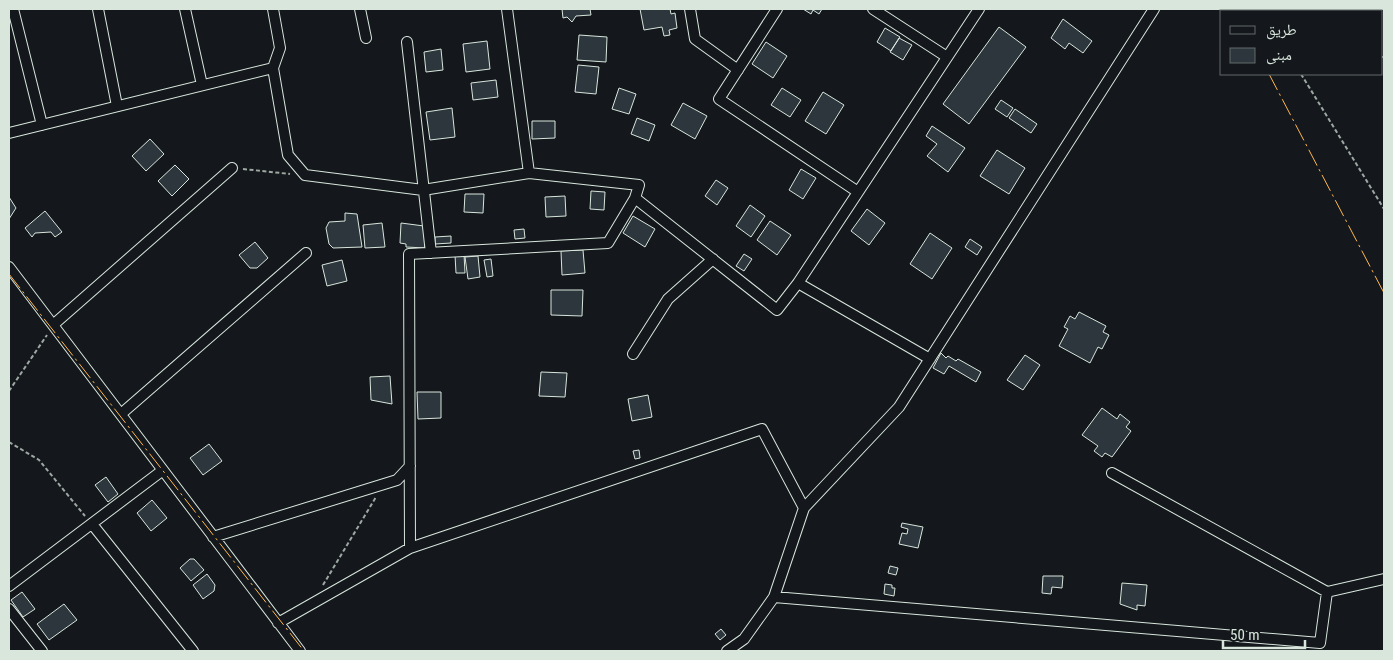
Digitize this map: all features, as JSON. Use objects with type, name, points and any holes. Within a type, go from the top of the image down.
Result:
[{"type":"street","points":[[13,9],[42,124]]},
{"type":"street","points":[[98,9],[117,106]]},
{"type":"street","points":[[185,9],[202,85]]},
{"type":"street","points":[[273,9],[280,48],[273,68],[288,155],[305,175],[423,190],[529,173],[639,185],[635,198],[608,243],[409,254],[410,548]]},
{"type":"street","points":[[360,9],[366,38]]},
{"type":"street","points":[[507,9],[529,173]]},
{"type":"street","points":[[690,9],[695,39],[738,70]]},
{"type":"street","points":[[777,9],[719,99],[858,192]]},
{"type":"street","points":[[873,9],[947,57]]},
{"type":"street","points":[[635,198],[777,310],[798,283],[978,9]]},
{"type":"street","points":[[727,651],[744,639],[774,597],[804,508],[899,407],[1154,9]]},
{"type":"street","points":[[407,42],[431,253]]},
{"type":"street","points":[[9,133],[273,68]]},
{"type":"street","points":[[54,325],[232,168]]},
{"type":"street","points":[[120,414],[306,253]]},
{"type":"street","points":[[633,354],[668,299],[713,259]]},
{"type":"street","points":[[9,267],[300,651]]},
{"type":"street","points":[[798,283],[930,359]]},
{"type":"street","points":[[278,623],[410,548],[762,429],[804,508]]},
{"type":"street","points":[[213,537],[397,480],[410,466]]},
{"type":"street","points":[[9,586],[163,470]]},
{"type":"street","points":[[1112,473],[1327,592],[1384,579]]},
{"type":"street","points":[[92,524],[193,651]]},
{"type":"street","points":[[774,597],[1320,643],[1327,592]]},
{"type":"street","points":[[9,609],[42,651]]},
{"type":"path","points":[[1302,75],[1384,209]]},
{"type":"path","points":[[232,168],[305,175]]},
{"type":"path","points":[[9,391],[54,325]]},
{"type":"path","points":[[9,442],[39,460],[92,524]]},
{"type":"path","points":[[322,586],[384,484]]},
{"type":"building","points":[[562,9],[590,9],[591,15],[576,16],[572,22],[567,17],[563,18]]},
{"type":"building","points":[[640,9],[670,9],[671,14],[675,13],[677,28],[669,30],[670,35],[664,36],[662,27],[644,30]]},
{"type":"building","points":[[803,9],[822,9],[819,14],[813,10],[811,14]]},
{"type":"building","points":[[1063,19],[1092,41],[1083,53],[1069,43],[1065,49],[1051,38]]},
{"type":"building","points":[[999,27],[1026,47],[969,124],[943,104]]},
{"type":"building","points":[[885,28],[900,37],[891,51],[877,42]]},
{"type":"building","points":[[579,35],[607,37],[606,62],[577,60]]},
{"type":"building","points":[[899,38],[912,45],[903,60],[890,52]]},
{"type":"building","points":[[487,41],[490,69],[466,72],[463,44]]},
{"type":"building","points":[[766,42],[787,56],[773,78],[752,64]]},
{"type":"building","points":[[441,49],[443,70],[426,72],[424,52]]},
{"type":"building","points":[[578,65],[599,67],[596,94],[575,92]]},
{"type":"building","points":[[496,80],[498,97],[473,100],[471,83]]},
{"type":"building","points":[[619,88],[636,94],[629,114],[612,109]]},
{"type":"building","points":[[782,88],[801,100],[790,117],[771,105]]},
{"type":"building","points":[[823,92],[844,105],[826,134],[805,121]]},
{"type":"building","points":[[1001,100],[1013,108],[1007,117],[995,109]]},
{"type":"building","points":[[683,103],[707,116],[695,139],[671,125]]},
{"type":"building","points":[[452,108],[455,137],[430,140],[426,112]]},
{"type":"building","points":[[1015,109],[1037,124],[1031,133],[1009,118]]},
{"type":"building","points":[[637,118],[655,125],[649,141],[631,134]]},
{"type":"building","points":[[532,121],[555,121],[555,138],[532,139]]},
{"type":"building","points":[[932,126],[965,148],[948,172],[927,156],[937,144],[926,136]]},
{"type":"building","points":[[150,139],[164,154],[146,171],[132,156]]},
{"type":"building","points":[[997,150],[1025,168],[1009,194],[980,176]]},
{"type":"building","points":[[175,165],[189,179],[172,196],[158,181]]},
{"type":"building","points":[[801,169],[816,178],[803,199],[789,190]]},
{"type":"building","points":[[716,180],[728,188],[717,205],[705,196]]},
{"type":"building","points":[[591,191],[605,192],[604,210],[590,209]]},
{"type":"building","points":[[465,194],[484,194],[483,213],[464,212]]},
{"type":"building","points":[[565,196],[566,216],[546,217],[545,197]]},
{"type":"building","points":[[9,197],[16,208],[9,219]]},
{"type":"building","points":[[750,205],[765,216],[751,237],[736,226]]},
{"type":"building","points":[[867,209],[885,223],[869,245],[851,231]]},
{"type":"building","points":[[45,211],[62,232],[55,237],[51,232],[35,233],[32,237],[25,228]]},
{"type":"building","points":[[345,213],[357,214],[362,247],[333,248],[329,244],[326,228],[329,222],[345,221]]},
{"type":"building","points":[[633,216],[655,229],[645,247],[623,233]]},
{"type":"building","points":[[770,221],[791,235],[777,255],[757,240]]},
{"type":"building","points":[[382,223],[385,247],[365,248],[363,225]]},
{"type":"building","points":[[401,223],[424,226],[425,248],[406,247],[406,244],[400,243]]},
{"type":"building","points":[[524,229],[525,238],[515,239],[514,230]]},
{"type":"building","points":[[930,233],[952,248],[932,279],[910,264]]},
{"type":"building","points":[[451,236],[451,243],[435,244],[435,237]]},
{"type":"building","points":[[970,239],[982,247],[977,255],[965,247]]},
{"type":"building","points":[[255,242],[268,258],[257,268],[250,268],[239,255]]},
{"type":"building","points":[[583,250],[585,273],[562,275],[561,251]]},
{"type":"building","points":[[464,254],[465,273],[456,273],[455,255]]},
{"type":"building","points":[[744,254],[752,259],[744,271],[736,266]]},
{"type":"building","points":[[478,256],[480,277],[468,279],[465,257]]},
{"type":"building","points":[[491,259],[493,276],[487,277],[484,260]]},
{"type":"building","points":[[342,260],[347,281],[327,286],[322,265]]},
{"type":"building","points":[[551,290],[583,290],[582,316],[551,315]]},
{"type":"building","points":[[1079,312],[1106,326],[1103,332],[1109,335],[1102,349],[1098,347],[1090,363],[1059,346],[1068,329],[1064,327],[1070,316],[1075,319]]},
{"type":"building","points":[[941,353],[946,358],[948,356],[956,361],[958,359],[981,372],[976,382],[949,366],[944,374],[933,368]]},
{"type":"building","points":[[1025,355],[1040,365],[1023,390],[1007,380]]},
{"type":"building","points":[[541,372],[567,373],[565,397],[539,396]]},
{"type":"building","points":[[390,376],[392,404],[371,400],[370,377]]},
{"type":"building","points":[[417,392],[441,392],[441,418],[418,419]]},
{"type":"building","points":[[648,395],[652,417],[632,421],[628,399]]},
{"type":"building","points":[[1102,408],[1117,419],[1120,414],[1130,422],[1126,427],[1131,431],[1112,457],[1105,453],[1102,457],[1094,451],[1098,446],[1082,435]]},
{"type":"building","points":[[209,444],[222,461],[203,475],[190,458]]},
{"type":"building","points":[[639,450],[640,458],[635,459],[633,451]]},
{"type":"building","points":[[106,477],[118,494],[108,502],[95,485]]},
{"type":"building","points":[[152,500],[167,518],[151,531],[137,513]]},
{"type":"building","points":[[902,523],[923,527],[918,548],[899,544],[902,533],[907,534],[908,529],[901,527]]},
{"type":"building","points":[[190,559],[194,559],[204,570],[191,581],[180,568]]},
{"type":"building","points":[[890,566],[898,568],[896,575],[888,573]]},
{"type":"building","points":[[207,574],[215,585],[214,591],[203,599],[193,585]]},
{"type":"building","points":[[1043,576],[1063,576],[1062,588],[1052,587],[1051,594],[1042,593]]},
{"type":"building","points":[[1122,583],[1147,585],[1145,606],[1137,605],[1137,610],[1120,604]]},
{"type":"building","points":[[885,584],[892,585],[892,588],[895,588],[894,596],[884,594]]},
{"type":"building","points":[[22,592],[35,609],[23,617],[11,600]]},
{"type":"building","points":[[64,604],[77,620],[49,640],[37,624]]},
{"type":"building","points":[[721,629],[726,635],[720,640],[715,634]]},
{"type":"power","points":[[1270,75],[1384,293]]},
{"type":"power","points":[[9,274],[304,651]]}]
